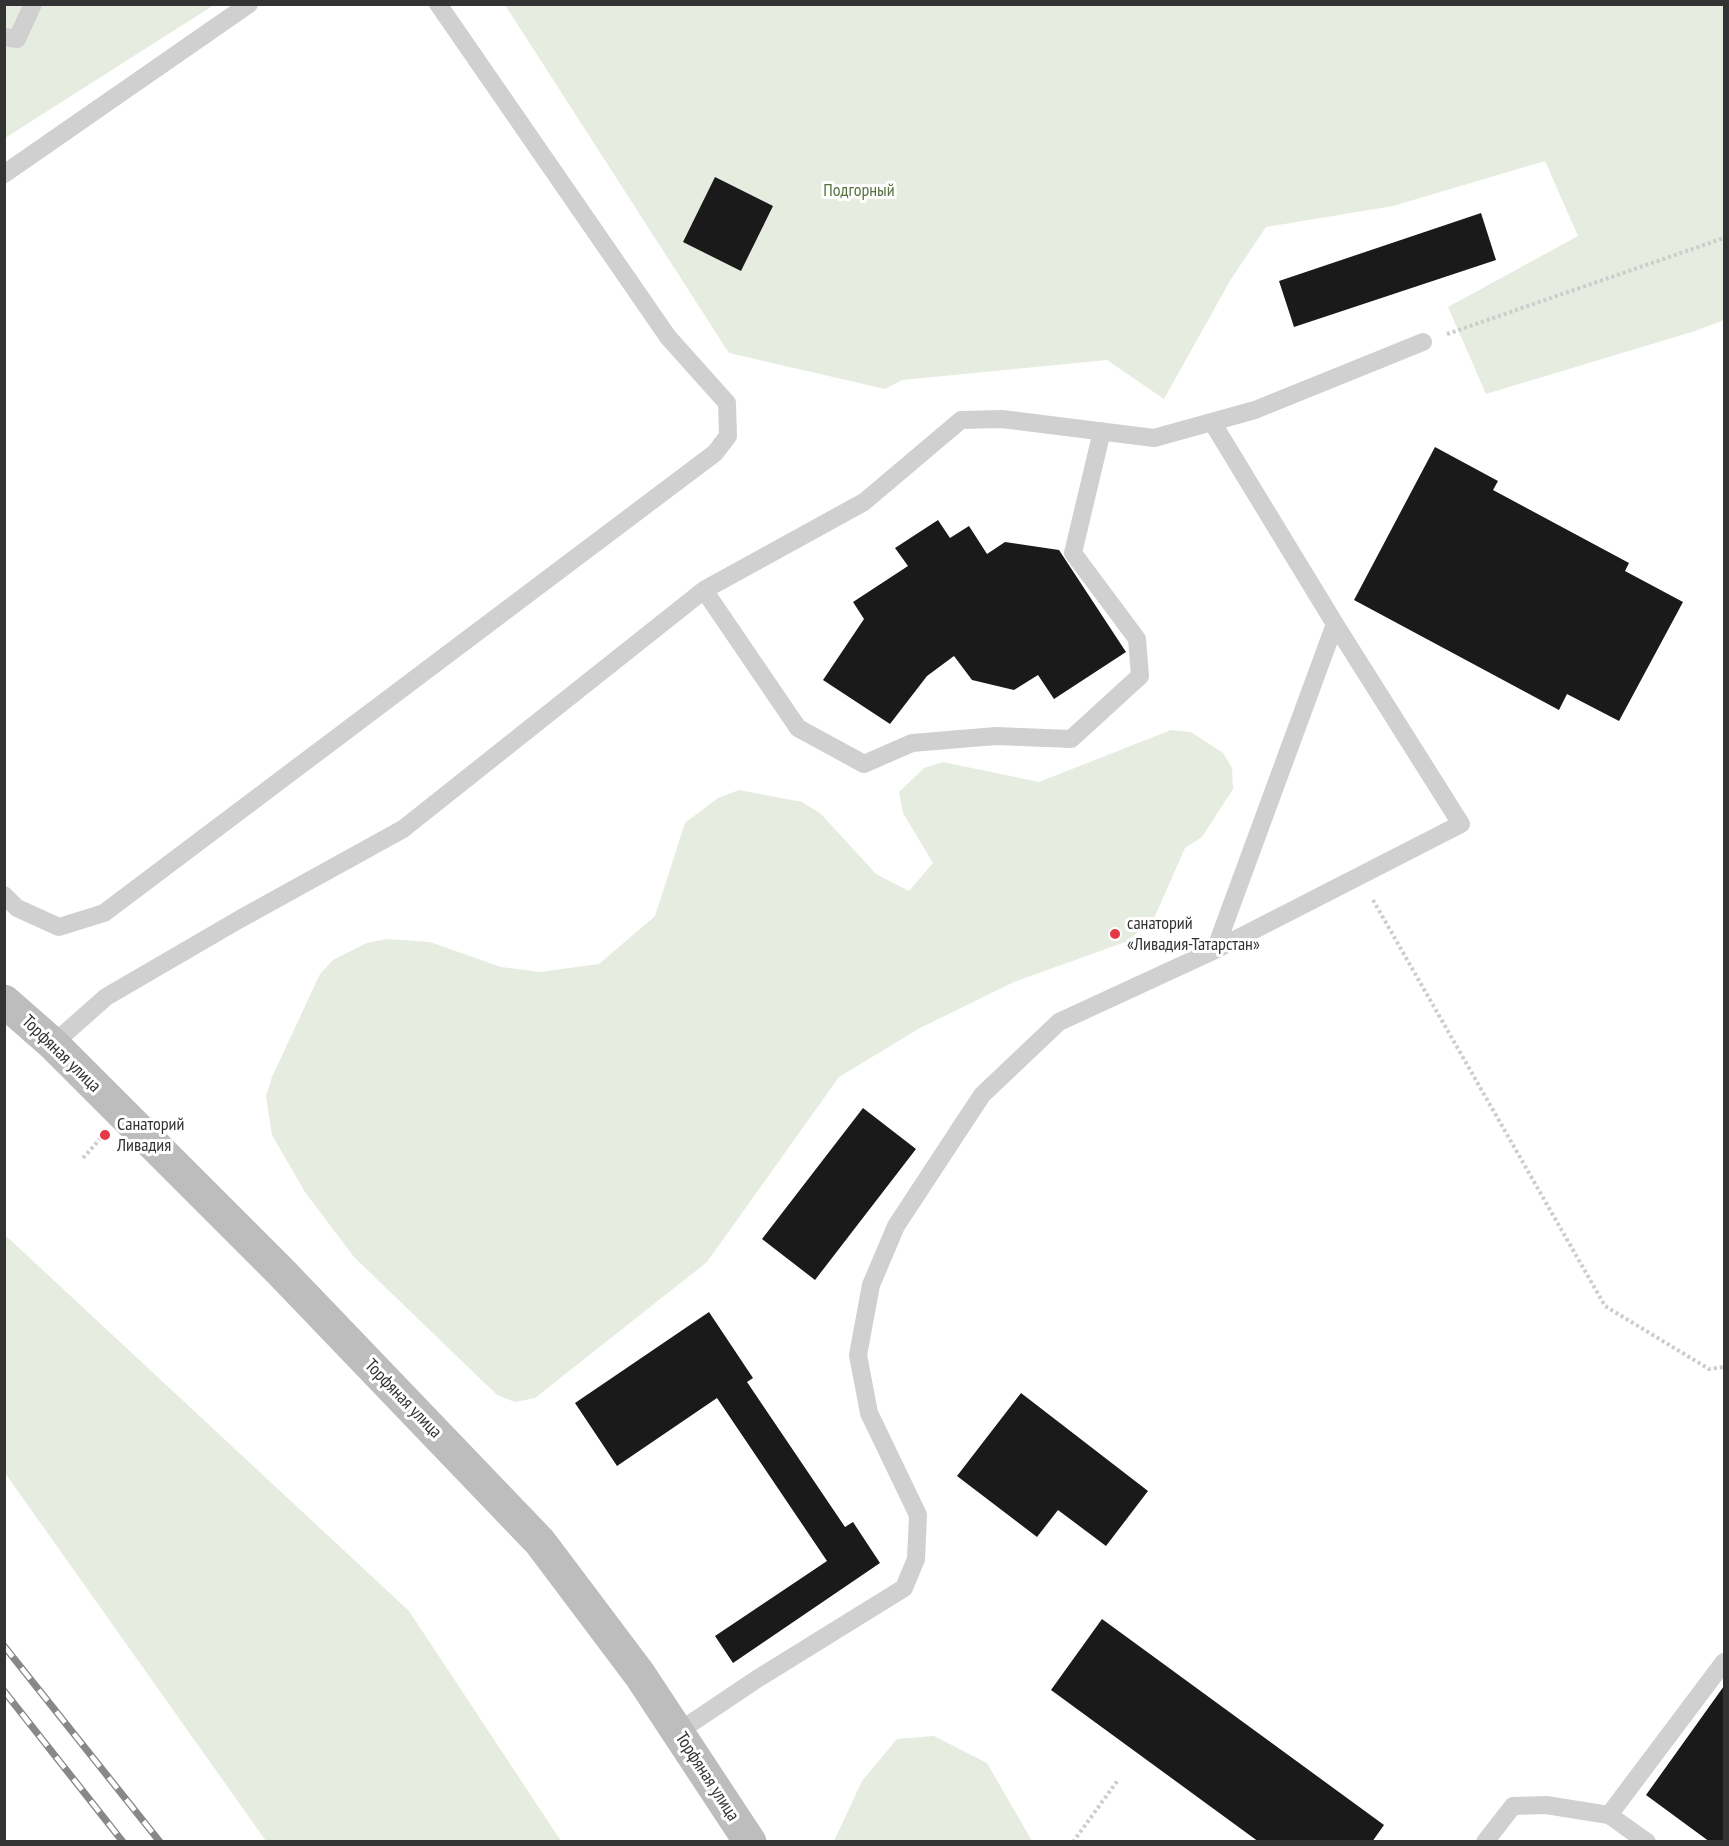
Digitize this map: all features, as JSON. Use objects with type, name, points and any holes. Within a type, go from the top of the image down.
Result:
[{"type":"street","name":"Торфяная улица","points":[[4,1000],[53,1044],[281,1272],[540,1542],[640,1675],[750,1842]]},
{"type":"lane","points":[[4,37],[16,39],[33,4]]},
{"type":"lane","points":[[4,174],[249,4]]},
{"type":"lane","points":[[4,895],[17,908],[58,927],[104,913],[715,453],[728,436],[727,403],[668,337],[438,4]]},
{"type":"lane","points":[[53,1044],[106,997],[240,919],[403,830],[704,590],[864,502],[961,420],[1002,419],[1154,438],[1255,410],[1423,342]]},
{"type":"lane","points":[[678,1732],[757,1679],[904,1588],[916,1559],[918,1515],[869,1413],[858,1355],[871,1286],[896,1226],[982,1095],[1059,1022],[1215,950],[1461,824],[1335,624],[1212,422]]},
{"type":"lane","points":[[704,590],[798,729],[864,764],[912,743],[996,736],[1071,739],[1140,676],[1137,639],[1073,553],[1102,431]]},
{"type":"lane","points":[[1215,950],[1335,624]]},
{"type":"lane","points":[[1609,1815],[1725,1662]]},
{"type":"lane","points":[[1485,1842],[1513,1806],[1546,1805],[1609,1815],[1647,1842]]},
{"type":"path","points":[[1423,342],[1725,238]]},
{"type":"path","points":[[1359,876],[1605,1306],[1709,1369],[1725,1367]]},
{"type":"path","points":[[83,1158],[105,1135]]},
{"type":"path","points":[[1073,1842],[1118,1780]]},
{"type":"green space","points":[[5,5],[214,5],[5,138]]},
{"type":"green space","name":"Подгорный","points":[[505,5],[1724,5],[1724,320],[1695,331],[1486,394],[1448,307],[1578,236],[1545,161],[1393,206],[1266,227],[1231,279],[1164,399],[1107,360],[902,380],[885,389],[729,353]]},
{"type":"green space","points":[[1171,730],[1191,732],[1223,753],[1232,768],[1233,789],[1202,837],[1185,848],[1155,916],[1128,941],[1014,982],[920,1028],[839,1077],[707,1262],[535,1398],[515,1402],[497,1395],[354,1257],[305,1192],[272,1135],[266,1096],[272,1077],[320,974],[333,960],[367,943],[387,939],[430,942],[501,967],[540,972],[599,964],[655,916],[685,823],[718,798],[739,790],[802,802],[821,814],[876,874],[909,891],[933,863],[903,813],[899,792],[924,768],[943,762],[1039,782]]},
{"type":"green space","points":[[4,1234],[409,1611],[561,1841],[266,1841],[5,1473]]},
{"type":"green space","points":[[934,1736],[987,1763],[1032,1841],[834,1841],[862,1781],[897,1739]]},
{"type":"building","points":[[715,177],[773,206],[741,271],[683,242]]},
{"type":"building","points":[[1481,213],[1496,260],[1294,327],[1279,281]]},
{"type":"building","points":[[1435,447],[1498,481],[1493,490],[1629,563],[1625,571],[1683,602],[1619,721],[1567,694],[1559,710],[1354,600]]},
{"type":"building","points":[[938,520],[950,538],[969,526],[987,554],[1005,542],[1059,550],[1126,652],[1054,699],[1038,675],[1014,690],[972,680],[954,656],[927,676],[890,724],[823,680],[864,619],[853,602],[908,566],[895,548]]},
{"type":"building","points":[[863,1108],[916,1149],[815,1280],[762,1239]]},
{"type":"building","points":[[709,1312],[753,1378],[747,1382],[845,1527],[853,1522],[880,1563],[733,1663],[715,1636],[827,1561],[717,1398],[617,1466],[575,1403]]},
{"type":"building","points":[[1021,1393],[1148,1491],[1106,1546],[1058,1510],[1037,1537],[957,1476]]},
{"type":"building","points":[[1102,1619],[1384,1825],[1372,1842],[1259,1842],[1051,1690]]},
{"type":"building","points":[[1724,1686],[1724,1842],[1710,1842],[1646,1795]]},
{"type":"railway","points":[[4,1646],[160,1842]]},
{"type":"railway","points":[[4,1691],[123,1842]]},
{"type":"place","name":"санаторий «Ливадия-Татарстан»","points":[[1115,934]]},
{"type":"place","name":"Санаторий Ливадия","points":[[105,1135]]}]
